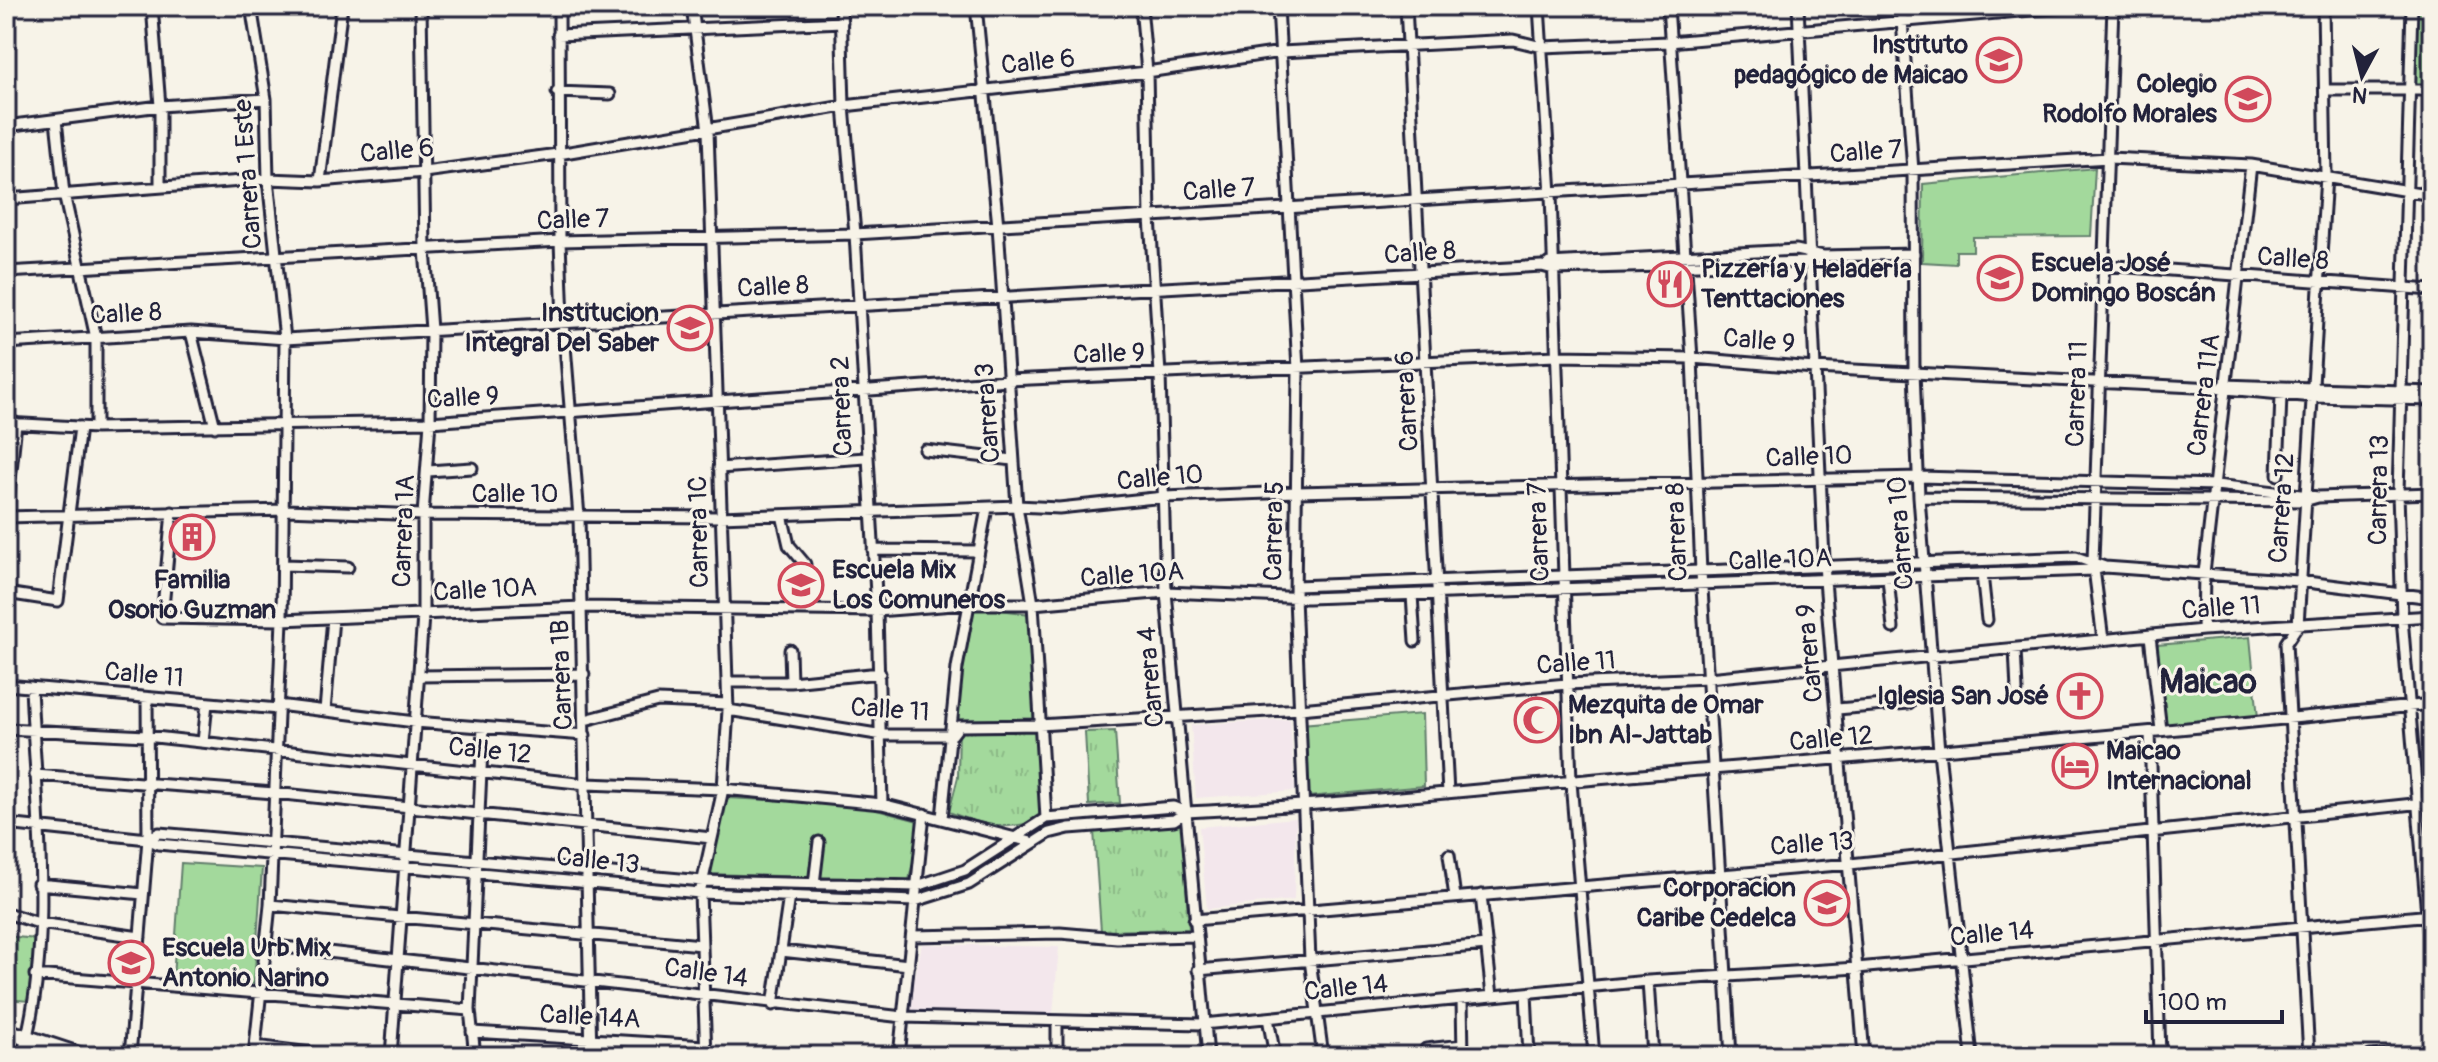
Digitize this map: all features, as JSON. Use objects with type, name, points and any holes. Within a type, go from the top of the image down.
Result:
[{"type":"highway","points":[[6,1031],[82,1056]]},
{"type":"street","points":[[152,6],[160,106],[160,187]]},
{"type":"street","name":"Carrera 1 Este","points":[[251,6],[266,99],[268,179],[285,339],[283,427],[286,510],[270,905],[255,1051]]},
{"type":"street","points":[[320,181],[342,6]]},
{"type":"street","name":"Carrera 1A","points":[[391,1056],[423,616],[423,515],[430,422],[431,330],[425,249],[421,6]]},
{"type":"street","name":"Carrera 1B","points":[[559,6],[560,241],[563,321],[579,517],[591,1056]]},
{"type":"street","name":"Carrera 1C","points":[[692,6],[708,131],[722,611],[728,707],[723,789],[700,893],[706,1051]]},
{"type":"street","name":"Carrera 2","points":[[841,6],[844,106],[860,305],[866,458],[877,611],[883,735],[882,804]]},
{"type":"street","name":"Carrera 3","points":[[976,6],[998,226],[1017,506],[1033,604],[1046,818]]},
{"type":"street","name":"Carrera 4","points":[[1141,6],[1147,72],[1150,217],[1160,374],[1166,592],[1208,1056]]},
{"type":"street","name":"Carrera 5","points":[[1278,6],[1298,369],[1295,597],[1310,960],[1323,1056]]},
{"type":"street","name":"Carrera 6","points":[[1406,6],[1428,362],[1448,793]]},
{"type":"street","name":"Carrera 7","points":[[1539,6],[1551,194],[1549,265],[1556,356],[1571,782],[1594,1056]]},
{"type":"street","name":"Carrera 8","points":[[1668,6],[1692,358],[1701,585],[1731,1056]]},
{"type":"street","name":"Carrera 9","points":[[1798,6],[1824,567],[1835,666],[1864,1056]]},
{"type":"street","name":"Carrera 10","points":[[1901,6],[1913,171],[1914,371],[1919,497],[1939,751],[1964,959],[1972,1056]]},
{"type":"street","name":"Calle 6","points":[[6,199],[268,179],[320,181],[424,172],[708,131],[844,106],[1147,72],[1281,52],[1513,40],[1542,47],[1669,42],[2077,6]]},
{"type":"street","name":"Carrera 11","points":[[2103,640],[2093,566],[2113,6]]},
{"type":"street","name":"Carrera 12","points":[[2309,1056],[2287,718],[2286,643],[2298,625],[2326,176],[2323,6]]},
{"type":"street","name":"Carrera 13","points":[[2412,6],[2398,493],[2402,618],[2432,974]]},
{"type":"street","points":[[558,35],[842,22]]},
{"type":"street","points":[[2326,90],[2432,90]]},
{"type":"street","points":[[557,92],[610,94]]},
{"type":"street","points":[[6,126],[160,106],[266,99]]},
{"type":"street","points":[[56,120],[64,194],[96,338],[96,428]]},
{"type":"street","name":"Calle 7","points":[[6,272],[560,241],[711,240],[855,234],[2109,158],[2251,165],[2432,195]]},
{"type":"street","name":"Carrera 11A","points":[[2203,630],[2204,573],[2241,278],[2251,165]]},
{"type":"street","name":"Calle 8","points":[[6,343],[191,332],[285,339],[713,312],[1423,276],[1549,265],[1914,254]]},
{"type":"street","name":"Calle 8","points":[[2104,265],[2241,278],[2432,290]]},
{"type":"street","points":[[191,332],[215,427]]},
{"type":"street","name":"Calle 9","points":[[11,423],[96,428],[430,422],[1008,380],[1556,356],[1692,358],[1814,368],[2215,388],[2403,395],[2432,392]]},
{"type":"street","name":"Calle 9","points":[[2228,388],[2281,395],[2313,392]]},
{"type":"street","points":[[2278,475],[2281,395]]},
{"type":"street","name":"Calle 9","points":[[2403,395],[2432,400]]},
{"type":"street","points":[[6,517],[11,423]]},
{"type":"street","points":[[6,593],[58,601],[80,427]]},
{"type":"street","points":[[925,450],[1013,460]]},
{"type":"street","points":[[719,468],[866,458]]},
{"type":"street","points":[[428,471],[472,468]]},
{"type":"street","name":"Calle 10","points":[[6,517],[286,510],[423,515],[720,517],[1017,506],[1059,508],[1164,497],[1297,492],[1919,477],[2216,485],[2305,497],[2432,493]]},
{"type":"street","points":[[1919,497],[2214,500],[2305,497]]},
{"type":"street","points":[[942,818],[957,668],[987,508]]},
{"type":"street","name":"Calle 10A","points":[[172,512],[162,618],[282,620],[582,607],[877,611],[967,604],[1033,604],[1166,592],[1295,597],[1412,595],[1439,589]]},
{"type":"street","points":[[782,515],[789,545],[805,564]]},
{"type":"street","points":[[873,550],[978,551]]},
{"type":"street","name":"Calle 10A","points":[[1295,586],[1439,589],[1701,572],[2076,557],[2093,566]]},
{"type":"street","points":[[284,565],[348,567]]},
{"type":"street","name":"Calle 10A","points":[[1563,583],[1701,585],[1982,574],[2093,566],[2299,581],[2432,598]]},
{"type":"street","points":[[1982,574],[1987,620]]},
{"type":"street","points":[[1888,578],[1893,628]]},
{"type":"street","points":[[1412,595],[1415,641]]},
{"type":"street","name":"Calle 11","points":[[585,720],[658,701],[728,707],[883,735],[952,735],[959,726],[1039,725],[1300,709],[1567,684],[1708,678],[2203,630],[2432,616]]},
{"type":"street","points":[[325,711],[333,618]]},
{"type":"street","points":[[2150,636],[2161,730]]},
{"type":"street","points":[[2015,649],[2017,691]]},
{"type":"street","points":[[790,650],[791,682]]},
{"type":"street","points":[[727,682],[791,682],[880,673]]},
{"type":"street","points":[[419,676],[584,674]]},
{"type":"street","name":"Calle 11","points":[[6,685],[585,735]]},
{"type":"street","points":[[22,1056],[35,975],[39,923],[31,687]]},
{"type":"street","points":[[130,1056],[148,839],[145,783],[147,698]]},
{"type":"street","points":[[203,742],[207,703]]},
{"type":"street","points":[[1837,709],[1909,703]]},
{"type":"street","name":"Calle 12","points":[[1014,836],[1046,818],[1173,807],[1186,812],[1306,806],[1713,769],[1841,761],[2432,704]]},
{"type":"street","points":[[475,1056],[470,1010],[483,727]]},
{"type":"street","name":"Calle 12","points":[[6,729],[146,736],[586,784],[723,789],[882,804],[1031,842],[1069,828],[1174,820],[1186,812]]},
{"type":"street","points":[[2150,732],[2160,1056]]},
{"type":"street","points":[[35,775],[274,793],[712,838]]},
{"type":"street","name":"Calle 13","points":[[1194,920],[1850,864],[2432,802]]},
{"type":"street","points":[[899,1056],[924,814]]},
{"type":"street","name":"Calle 13","points":[[6,824],[148,839],[158,844],[272,854],[588,869],[703,881],[917,886],[965,870],[1014,836]]},
{"type":"street","name":"Calle 13","points":[[148,839],[159,833],[272,840],[405,859]]},
{"type":"street","points":[[814,884],[819,842]]},
{"type":"street","name":"Calle 13","points":[[477,865],[588,882],[700,893],[915,901],[969,884],[1031,842]]},
{"type":"street","points":[[1449,855],[1455,897]]},
{"type":"street","points":[[38,884],[143,894]]},
{"type":"street","points":[[1481,895],[1492,996]]},
{"type":"street","points":[[773,1005],[789,896]]},
{"type":"street","points":[[270,905],[702,945]]},
{"type":"street","points":[[6,913],[39,923],[140,937]]},
{"type":"street","name":"Calle 14","points":[[266,945],[703,994],[773,1005],[903,1017],[1203,1024],[1648,981],[1964,959],[2429,915]]},
{"type":"street","points":[[912,936],[1060,933],[1117,938],[1195,936]]},
{"type":"street","points":[[1198,970],[1487,945]]},
{"type":"street","points":[[781,951],[909,965]]},
{"type":"street","points":[[35,975],[260,996],[470,1010]]},
{"type":"street","points":[[1648,981],[1653,1056]]},
{"type":"street","points":[[1526,993],[1529,1056]]},
{"type":"street","points":[[1426,1049],[1463,1050],[1462,999]]},
{"type":"street","points":[[1268,1018],[1275,1056]]},
{"type":"street","points":[[1057,1021],[1057,1056]]},
{"type":"street","name":"Calle 14A","points":[[472,1032],[591,1039],[706,1051]]},
{"type":"street","points":[[255,1051],[335,1056]]},
{"type":"street","points":[[2370,1056],[2432,1051]]},
{"type":"shaded area","points":[[1290,719],[1295,791],[1196,798],[1191,725]]},
{"type":"shaded area","points":[[1296,818],[1294,900],[1207,909],[1199,827]]},
{"type":"shaded area","points":[[922,944],[1059,947],[1053,1014],[908,1010]]},
{"type":"green space","points":[[2412,6],[2432,6],[2432,87],[2414,90]]},
{"type":"green space","points":[[2095,168],[2091,236],[1973,237],[1973,251],[1956,251],[1956,264],[1922,262],[1923,184]]},
{"type":"green space","points":[[969,606],[1030,614],[1037,723],[956,725],[959,671]]},
{"type":"green space","points":[[2250,637],[2258,718],[2164,727],[2157,645]]},
{"type":"green space","points":[[1422,714],[1424,786],[1308,797],[1301,724]]},
{"type":"green space","points":[[959,727],[1036,730],[1041,776],[1039,818],[1029,823],[1006,826],[982,823],[949,812],[958,777]]},
{"type":"green space","points":[[1115,731],[1120,803],[1089,805],[1085,732]]},
{"type":"green space","points":[[724,798],[854,804],[922,822],[909,880],[710,874]]},
{"type":"green space","points":[[1182,825],[1189,929],[1101,931],[1094,831]]},
{"type":"green space","points":[[181,863],[262,868],[254,984],[173,978]]},
{"type":"green space","points":[[6,936],[36,939],[29,1001],[6,999]]},
{"type":"place","name":"Instituto pedagógico de Maicao","points":[[1999,60]]},
{"type":"place","name":"Colegio Rodolfo Morales","points":[[2248,99]]},
{"type":"place","name":"Escuela José Domingo Boscán","points":[[2000,278]]},
{"type":"place","name":"Pizzería y Heladería Tenttaciones","points":[[1670,284]]},
{"type":"place","name":"Institucion Integral Del Saber","points":[[690,328]]},
{"type":"place","name":"Familia Osorio Guzman","points":[[192,537]]},
{"type":"place","name":"Escuela Mix Los Comuneros","points":[[801,585]]},
{"type":"place","name":"Iglesia San José","points":[[2080,696]]},
{"type":"place","name":"Mezquita de Omar Ibn Al-Jattab","points":[[1537,720]]},
{"type":"place","name":"Maicao Internacional","points":[[2075,766]]},
{"type":"place","name":"Corporacion Caribe Cedelca","points":[[1827,903]]},
{"type":"place","name":"Escuela Urb Mix Antonio Narino","points":[[131,963]]},
{"type":"district","name":"Maicao","points":[[2208,682]]}]
